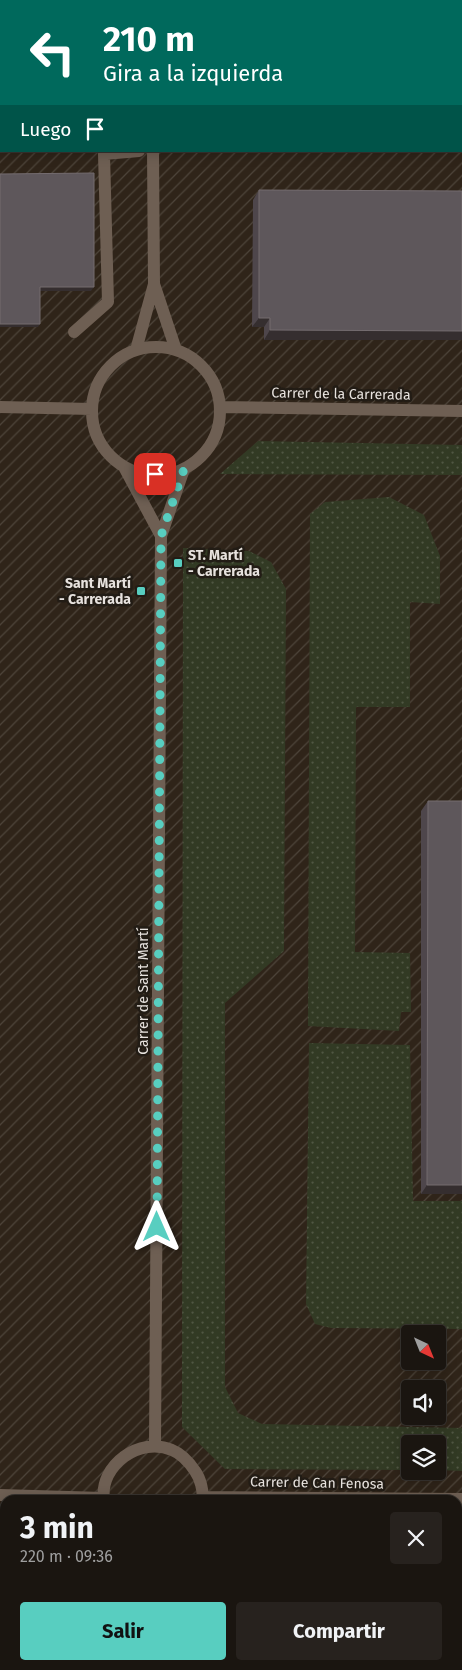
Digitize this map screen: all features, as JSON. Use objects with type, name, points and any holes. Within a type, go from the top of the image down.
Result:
[{"type":"street","points":[[74,332],[108,302],[104,154],[128,152]]},
{"type":"street","points":[[136,350],[154,284],[154,152]]},
{"type":"street","points":[[154,284],[176,350]]},
{"type":"street","points":[[157,347],[176,350],[193,358],[206,371],[216,388],[220,407],[219,426],[211,444],[199,458],[184,469],[165,474],[144,474],[124,467],[108,454],[96,436],[92,415],[94,394],[103,375],[117,360],[136,350],[157,347]]},
{"type":"street","points":[[0,407],[92,409]]},
{"type":"street","name":"Carrer de la Carrerada","points":[[220,407],[462,411]]},
{"type":"street","name":"Carrer de Sant Martí","points":[[124,467],[161,536]]},
{"type":"street","name":"Carrer de Sant Martí","points":[[156,1446],[161,536],[184,469]]},
{"type":"street","points":[[104,1495],[106,1480],[115,1464],[133,1450],[156,1446],[172,1450],[187,1459],[199,1476],[202,1495]]},
{"type":"shaded area","points":[[0,152],[462,152],[462,1495],[0,1495]]},
{"type":"green space","points":[[258,441],[462,445],[462,475],[220,474]]},
{"type":"green space","points":[[389,497],[424,515],[440,556],[440,604],[410,602],[410,707],[356,707],[355,952],[410,953],[411,1012],[401,1012],[399,1031],[308,1026],[310,514],[325,502]]},
{"type":"green space","points":[[183,548],[249,551],[271,562],[286,589],[284,951],[225,1003],[225,1387],[238,1413],[262,1424],[462,1428],[462,1471],[446,1470],[446,1435],[401,1435],[401,1470],[225,1469],[182,1427]]},
{"type":"green space","points":[[309,1043],[410,1045],[413,1201],[462,1201],[462,1329],[446,1329],[446,1325],[401,1325],[401,1329],[331,1328],[315,1324],[306,1304]]},
{"type":"building","points":[[94,173],[94,287],[40,287],[40,324],[0,324],[0,174]]},
{"type":"building","points":[[259,190],[462,191],[462,331],[270,330],[270,318],[259,318]]},
{"type":"building","points":[[428,801],[462,801],[462,1185],[427,1185]]},
{"type":"place","name":"ST. Martí - Carrerada","points":[[178,563]]},
{"type":"place","name":"Sant Martí - Carrerada","points":[[141,591]]},
{"type":"route","points":[[155,474],[165,474],[184,469],[161,536],[157,1227]]}]
